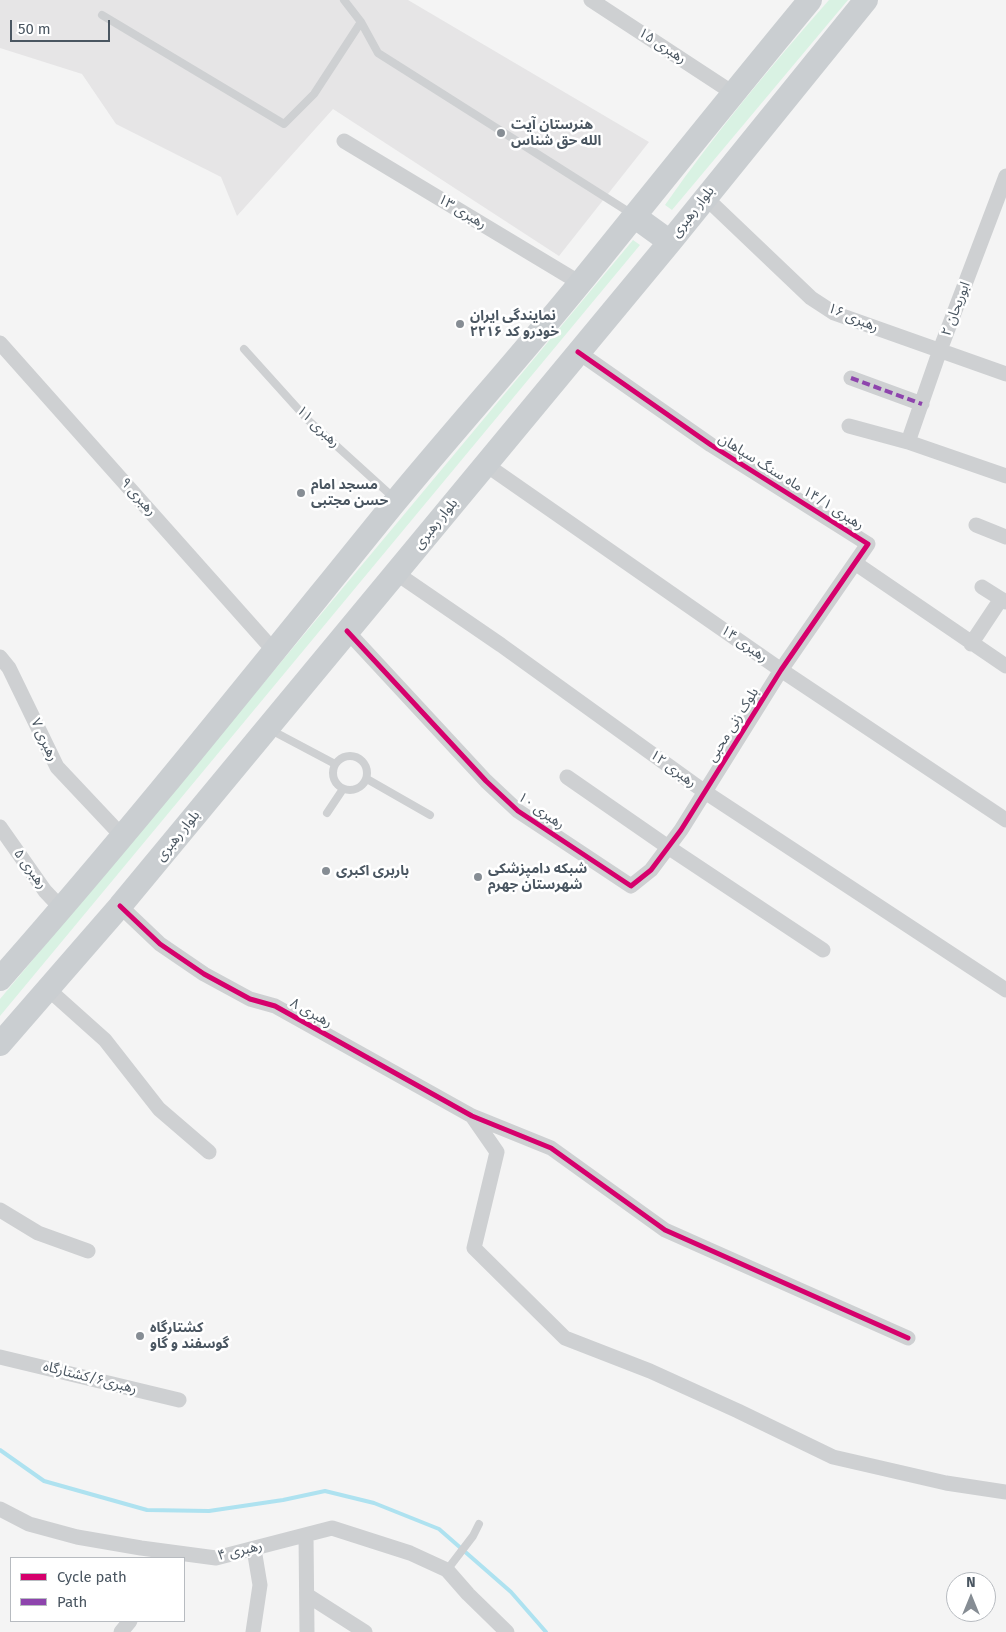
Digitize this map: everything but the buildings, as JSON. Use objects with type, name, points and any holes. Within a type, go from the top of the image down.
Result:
[{"type":"main road","points":[[0,979],[62,909],[275,652],[396,500],[580,283],[733,92],[810,0]]},
{"type":"main road","name":"بلوار رهبری","points":[[0,1044],[120,906],[670,242],[866,0]]},
{"type":"main road","points":[[634,216],[670,242]]},
{"type":"street","name":"رهبری ۱۵","points":[[591,0],[733,92]]},
{"type":"street","name":"رهبری ۱۳","points":[[344,141],[580,283]]},
{"type":"street","name":"ابوریحان ۲","points":[[908,442],[940,350],[1006,176]]},
{"type":"street","name":"رهبری ۱۶","points":[[705,197],[811,298],[834,312],[1006,374]]},
{"type":"street","name":"رهبری ۹","points":[[0,343],[275,652]]},
{"type":"street","name":"رهبری ۱۴/۱ ماه سنگ سپاهان","points":[[578,352],[711,445],[868,544],[781,670]]},
{"type":"street","points":[[852,378],[922,404]]},
{"type":"street","points":[[849,426],[908,442],[1006,476]]},
{"type":"street","name":"رهبری ۱۴","points":[[485,464],[781,670],[1003,813]]},
{"type":"street","points":[[976,525],[1006,536]]},
{"type":"street","points":[[855,563],[971,644],[1006,666]]},
{"type":"street","name":"رهبری ۱۲","points":[[396,573],[501,644],[705,792],[1006,990]]},
{"type":"street","points":[[971,644],[1004,601],[982,586]]},
{"type":"street","name":"رهبری ۱۰","points":[[347,631],[486,781],[518,811],[631,886],[651,870],[681,830],[705,792]]},
{"type":"street","name":"رهبری ۷","points":[[0,657],[9,668],[57,767],[122,836]]},
{"type":"street","name":"بلوک زنی محبی","points":[[705,792],[781,670]]},
{"type":"street","points":[[567,777],[823,950]]},
{"type":"street","name":"رهبری ۵","points":[[0,827],[45,891],[62,909]]},
{"type":"street","name":"رهبری ۸","points":[[120,906],[160,944],[204,974],[250,999],[275,1006],[472,1116],[551,1148],[665,1230],[908,1338]]},
{"type":"street","points":[[48,989],[105,1040],[159,1109],[209,1152]]},
{"type":"street","points":[[472,1116],[497,1152],[474,1248],[565,1338],[650,1371],[738,1410],[833,1457],[946,1482],[1006,1492]]},
{"type":"street","points":[[0,1210],[38,1233],[88,1251]]},
{"type":"street","name":"رهبری۶/کشتارگاه","points":[[0,1357],[179,1400]]},
{"type":"street","name":"رهبری ۴","points":[[0,1510],[29,1524],[77,1537],[174,1556],[216,1558],[332,1528],[410,1553],[452,1564]]},
{"type":"street","points":[[306,1535],[307,1632]]},
{"type":"street","points":[[252,1632],[260,1585],[254,1548]]},
{"type":"street","points":[[452,1564],[468,1594],[507,1632]]},
{"type":"street","points":[[307,1595],[365,1632]]},
{"type":"street","points":[[121,1632],[129,1622]]},
{"type":"lane","points":[[344,0],[361,22],[378,53],[634,216]]},
{"type":"lane","points":[[102,15],[284,124],[314,94],[361,22]]},
{"type":"lane","name":"رهبری ۱۱","points":[[244,349],[308,420],[396,500]]},
{"type":"lane","points":[[267,728],[335,764]]},
{"type":"lane","points":[[356,756],[365,764],[367,769],[366,779],[363,785],[358,788],[353,790],[343,789],[334,780],[335,764],[344,757],[356,756]]},
{"type":"lane","points":[[366,779],[430,815]]},
{"type":"lane","points":[[327,813],[343,789]]},
{"type":"lane","points":[[452,1564],[473,1536],[479,1524]]},
{"type":"shaded area","name":"هنرستان آیت الله حق شناس","points":[[0,0],[408,0],[649,142],[559,256],[333,109],[237,216],[221,177],[116,124],[82,74],[0,48]]},
{"type":"green space","points":[[829,0],[848,0],[672,210],[665,205],[744,100]]},
{"type":"green space","points":[[633,240],[640,245],[0,1016],[0,999]]},
{"type":"waterway","points":[[0,1450],[44,1481],[147,1510],[209,1511],[283,1500],[325,1491],[374,1503],[439,1529],[511,1592],[546,1632]]},
{"type":"marked path","points":[[851,378],[922,404]]},
{"type":"cycle path","points":[[347,631],[486,781],[518,811],[631,886],[651,870],[681,830],[781,670],[868,544],[711,445],[578,352]]},
{"type":"cycle path","points":[[120,906],[160,944],[204,974],[250,999],[275,1006],[472,1116],[551,1148],[665,1230],[908,1338]]},
{"type":"place","name":"هنرستان آیت الله حق شناس","points":[[501,133]]},
{"type":"place","name":"نمایندگی ایران خودرو کد ۲۲۱۶","points":[[460,324]]},
{"type":"place","name":"مسجد امام حسن مجتبی","points":[[301,493]]},
{"type":"place","name":"باربری اکبری","points":[[326,871]]},
{"type":"place","name":"شبکه دامپزشکی شهرستان جهرم","points":[[478,877]]},
{"type":"place","name":"کشتارگاه گوسفند و گاو","points":[[140,1336]]}]
